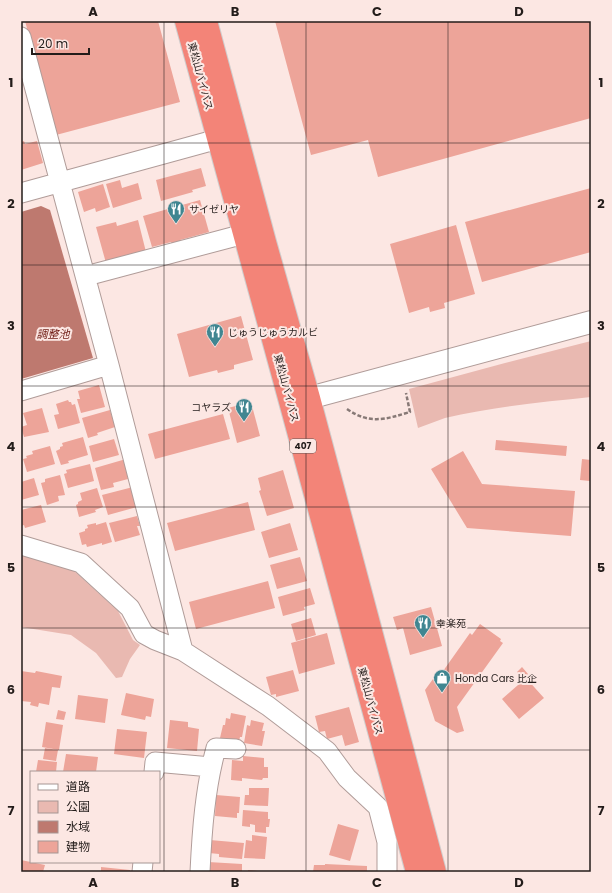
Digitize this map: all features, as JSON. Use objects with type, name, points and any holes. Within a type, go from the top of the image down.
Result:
[{"type":"highway","name":"東松山バイパス","points":[[186,21],[417,872]]},
{"type":"highway","name":"東松山バイパス","points":[[206,21],[309,398],[435,872]]},
{"type":"street","points":[[21,37],[110,365],[183,651]]},
{"type":"street","points":[[21,194],[218,140]]},
{"type":"street","points":[[86,276],[227,240],[244,234]]},
{"type":"street","points":[[309,398],[591,322]]},
{"type":"street","points":[[21,391],[110,365]]},
{"type":"street","points":[[21,545],[81,563],[130,608],[144,634],[183,651],[268,706],[327,750],[347,778],[378,807],[387,842],[387,872]]},
{"type":"street","points":[[200,872],[203,815],[211,767],[216,748],[236,749]]},
{"type":"street","points":[[154,771],[155,762],[211,767]]},
{"type":"path","points":[[343,406],[354,414],[370,420],[379,420],[410,412],[404,386]]},
{"type":"green space","points":[[591,341],[591,397],[518,405],[481,411],[445,418],[418,428],[409,389]]},
{"type":"green space","points":[[21,554],[71,568],[118,611],[133,640],[140,645],[130,659],[122,677],[116,678],[96,653],[71,635],[21,627]]},
{"type":"water","name":"調整池","points":[[41,206],[50,210],[93,358],[21,379],[21,212]]},
{"type":"building","points":[[25,21],[158,21],[180,102],[56,135]]},
{"type":"building","points":[[275,21],[591,21],[591,118],[378,177],[368,140],[311,155]]},
{"type":"building","points":[[24,141],[25,144],[37,141],[43,163],[21,170],[21,142]]},
{"type":"building","points":[[201,168],[206,186],[192,190],[193,192],[161,201],[156,180]]},
{"type":"building","points":[[120,180],[122,188],[138,183],[142,199],[113,208],[106,184]]},
{"type":"building","points":[[103,184],[110,207],[96,212],[95,208],[84,212],[78,192]]},
{"type":"building","points":[[591,188],[591,252],[482,282],[465,222]]},
{"type":"building","name":"サイゼリヤ","points":[[200,200],[209,232],[180,240],[181,242],[172,244],[171,242],[152,247],[143,216]]},
{"type":"building","points":[[138,220],[146,252],[106,263],[96,227],[116,222],[117,226]]},
{"type":"building","points":[[456,225],[475,294],[444,303],[445,308],[430,312],[429,307],[409,313],[390,244]]},
{"type":"building","name":"じゅうじゅうカルビ","points":[[241,316],[253,360],[234,365],[234,369],[218,373],[217,370],[189,377],[177,334]]},
{"type":"building","points":[[99,385],[105,407],[81,413],[77,399],[80,399],[78,391]]},
{"type":"building","points":[[68,400],[72,405],[75,404],[80,423],[58,429],[54,415],[59,414],[56,404]]},
{"type":"building","name":"コヤラズ","points":[[251,402],[260,436],[237,443],[228,408]]},
{"type":"building","points":[[42,408],[49,432],[24,437],[21,427],[27,425],[23,413]]},
{"type":"building","points":[[110,410],[115,427],[97,433],[98,435],[88,438],[82,418]]},
{"type":"building","points":[[223,414],[230,439],[155,459],[148,434]]},
{"type":"building","points":[[83,437],[88,455],[68,461],[69,463],[61,465],[56,451],[63,446],[62,443]]},
{"type":"building","points":[[114,439],[119,455],[93,462],[89,446]]},
{"type":"building","points":[[496,440],[567,446],[566,456],[495,450]]},
{"type":"building","points":[[50,446],[55,464],[27,472],[23,459],[27,458],[26,456],[33,454],[32,451]]},
{"type":"building","points":[[463,451],[482,484],[575,491],[571,536],[467,528],[431,469]]},
{"type":"building","points":[[126,459],[130,471],[127,472],[128,479],[113,483],[114,487],[101,490],[95,468]]},
{"type":"building","points":[[582,459],[591,460],[590,481],[580,480]]},
{"type":"building","points":[[90,464],[94,481],[68,488],[64,474],[67,473],[66,470]]},
{"type":"building","points":[[283,470],[294,508],[267,516],[259,491],[261,490],[258,478]]},
{"type":"building","points":[[60,475],[65,495],[58,496],[59,501],[47,505],[41,483],[45,482],[45,479]]},
{"type":"building","points":[[34,478],[39,495],[21,500],[21,482]]},
{"type":"building","points":[[133,487],[137,507],[108,515],[102,495]]},
{"type":"building","points":[[97,488],[103,507],[95,510],[96,512],[79,517],[76,505],[82,500],[80,493]]},
{"type":"building","points":[[248,502],[255,530],[175,551],[167,523]]},
{"type":"building","points":[[41,505],[46,522],[25,528],[24,525],[21,526],[21,510]]},
{"type":"building","points":[[137,516],[140,526],[137,526],[140,535],[115,542],[109,523]]},
{"type":"building","points":[[106,522],[112,542],[87,547],[86,544],[82,545],[79,533],[88,528],[87,525],[96,523],[96,525]]},
{"type":"building","points":[[290,523],[298,550],[269,558],[261,532]]},
{"type":"building","points":[[300,557],[307,581],[277,589],[270,565]]},
{"type":"building","points":[[268,581],[275,608],[196,629],[189,602]]},
{"type":"building","points":[[310,588],[315,604],[304,607],[305,610],[283,616],[278,597]]},
{"type":"building","name":"幸楽苑","points":[[431,607],[442,646],[410,655],[403,628],[397,630],[393,617]]},
{"type":"building","points":[[311,618],[316,635],[296,641],[291,624]]},
{"type":"building","points":[[480,624],[501,639],[500,641],[503,643],[457,707],[464,731],[457,733],[435,721],[425,690],[433,679],[436,681],[470,633],[472,635]]},
{"type":"building","points":[[327,633],[335,664],[299,674],[291,643]]},
{"type":"building","points":[[522,667],[528,674],[523,679],[517,672]]},
{"type":"building","points":[[293,670],[299,691],[276,697],[276,694],[271,695],[266,677]]},
{"type":"building","points":[[21,671],[35,673],[36,671],[62,676],[60,688],[52,687],[49,705],[39,703],[38,707],[30,705],[31,702],[21,701]]},
{"type":"building","points":[[526,678],[544,698],[519,719],[502,699]]},
{"type":"building","points":[[126,693],[154,699],[151,717],[146,716],[145,720],[121,715]]},
{"type":"building","points":[[78,695],[108,699],[105,723],[75,719]]},
{"type":"building","points":[[349,707],[359,742],[345,746],[342,735],[327,739],[325,731],[319,732],[315,716]]},
{"type":"building","points":[[58,710],[66,712],[64,720],[56,719]]},
{"type":"building","points":[[231,713],[246,716],[242,737],[240,737],[239,741],[220,738],[226,718],[230,719]]},
{"type":"building","points":[[170,720],[188,722],[188,727],[199,729],[197,751],[167,748]]},
{"type":"building","points":[[251,720],[264,723],[262,731],[265,731],[262,746],[244,743],[247,725],[250,726]]},
{"type":"building","points":[[46,722],[63,725],[59,750],[42,747]]},
{"type":"building","points":[[117,729],[147,732],[144,758],[114,754]]},
{"type":"building","points":[[45,748],[58,750],[56,761],[43,759]]},
{"type":"building","points":[[66,754],[98,757],[96,771],[63,771]]},
{"type":"building","points":[[243,756],[264,758],[264,767],[268,767],[268,778],[263,778],[262,780],[242,778],[242,781],[231,780],[232,760],[243,761]]},
{"type":"building","points":[[38,760],[57,762],[56,771],[36,771]]},
{"type":"building","points":[[249,788],[269,788],[268,806],[244,805],[245,795],[249,795]]},
{"type":"building","points":[[216,795],[240,797],[239,813],[237,813],[237,818],[215,816]]},
{"type":"building","points":[[243,810],[268,812],[268,819],[270,819],[269,827],[266,827],[266,833],[255,832],[255,825],[250,824],[250,827],[242,826]]},
{"type":"building","points":[[338,824],[359,830],[350,861],[329,855]]},
{"type":"building","points":[[252,835],[267,837],[265,859],[244,858],[246,840],[252,841]]},
{"type":"building","points":[[210,840],[244,843],[242,859],[219,857],[219,854],[209,853]]},
{"type":"building","points":[[21,860],[45,865],[43,872],[21,872]]},
{"type":"building","points":[[208,862],[242,864],[242,872],[207,872]]},
{"type":"building","points":[[325,864],[367,866],[367,872],[313,872],[314,865]]},
{"type":"building","points":[[101,867],[130,870],[130,872],[101,872]]},
{"type":"building","points":[[248,870],[258,871],[258,872],[248,872]]},
{"type":"place","name":"サイゼリヤ","points":[[176,224]]},
{"type":"place","name":"じゅうじゅうカルビ","points":[[215,347]]},
{"type":"place","name":"コヤラズ","points":[[244,422]]},
{"type":"place","name":"幸楽苑","points":[[423,638]]},
{"type":"place","name":"Honda Cars 比企","points":[[442,693]]}]
